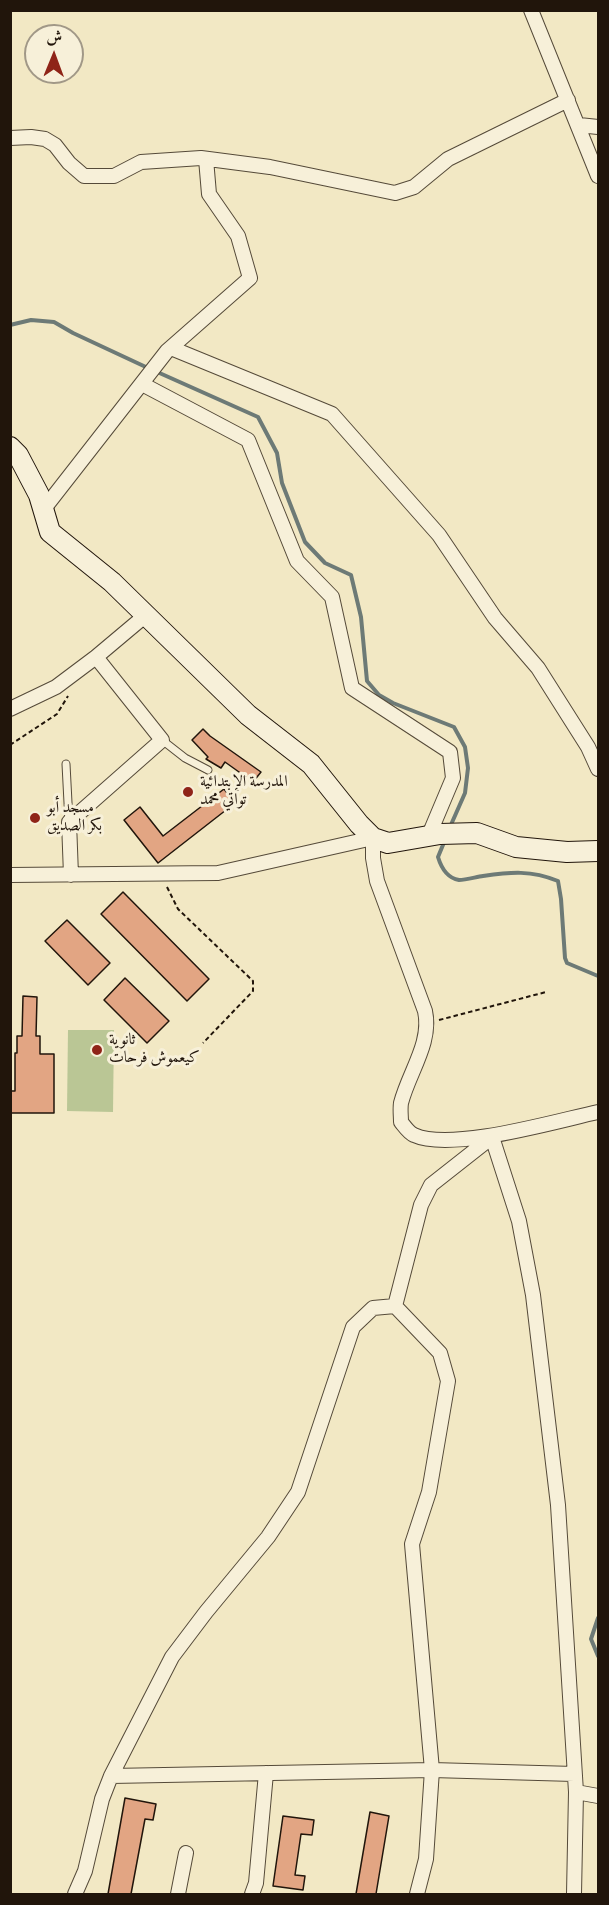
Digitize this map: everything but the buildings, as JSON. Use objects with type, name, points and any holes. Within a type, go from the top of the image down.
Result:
[{"type":"main road","points":[[10,447],[18,456],[33,485],[50,532],[112,582],[248,715],[311,764],[373,838],[388,843],[441,834],[477,833],[516,847],[567,852],[598,851]]},
{"type":"street","points":[[531,10],[598,176]]},
{"type":"street","points":[[10,138],[45,139],[56,145],[69,163],[84,176],[114,176],[141,162],[161,159],[206,159],[270,166],[395,193],[414,187],[448,159],[568,100]]},
{"type":"street","points":[[579,125],[598,127]]},
{"type":"street","points":[[43,510],[171,348],[250,278],[238,236],[209,194],[206,159]]},
{"type":"street","points":[[171,348],[332,414],[439,535],[495,618],[538,668],[588,747],[598,769]]},
{"type":"street","points":[[149,374],[248,440],[297,561],[332,597],[352,688],[450,752],[453,778],[441,834]]},
{"type":"street","points":[[10,709],[56,687],[146,615]]},
{"type":"street","points":[[71,875],[69,822],[162,740],[96,657]]},
{"type":"street","points":[[10,874],[218,873],[373,838],[373,858],[377,881],[427,1023],[424,1042],[400,1106],[401,1122],[412,1135],[430,1140],[492,1137],[518,1129],[598,1112]]},
{"type":"street","points":[[394,1306],[421,1205],[431,1185],[492,1137]]},
{"type":"street","points":[[492,1137],[519,1221],[533,1295],[558,1505],[576,1792],[574,1894]]},
{"type":"street","points":[[394,1306],[440,1353],[448,1381],[429,1492],[412,1544],[432,1770],[426,1860],[417,1894]]},
{"type":"street","points":[[75,1894],[86,1871],[102,1799],[111,1776],[172,1657],[268,1537],[298,1492],[353,1327],[373,1308],[394,1306]]},
{"type":"street","points":[[111,1776],[432,1770],[574,1773]]},
{"type":"street","points":[[252,1894],[257,1871],[266,1773]]},
{"type":"street","points":[[576,1792],[598,1796]]},
{"type":"street","points":[[178,1894],[186,1853]]},
{"type":"lane","points":[[162,740],[184,758],[208,770]]},
{"type":"lane","points":[[66,764],[69,822]]},
{"type":"path","points":[[10,745],[57,714],[76,683],[72,675]]},
{"type":"path","points":[[161,874],[178,909],[253,981],[253,991],[203,1043]]},
{"type":"path","points":[[427,1023],[546,992]]},
{"type":"green space","points":[[68,1030],[114,1030],[113,1112],[67,1111]]},
{"type":"waterway","points":[[10,325],[31,320],[54,322],[148,368]]},
{"type":"waterway","points":[[155,371],[258,417],[277,453],[282,483],[305,542],[325,563],[351,575],[361,617],[367,681],[379,695],[393,703],[454,727],[465,747],[468,768],[465,793],[450,827]]},
{"type":"waterway","points":[[445,840],[438,857],[445,872],[455,879],[521,873],[539,875],[558,881],[567,963],[598,976]]},
{"type":"waterway","points":[[598,1618],[591,1639],[598,1656]]},
{"type":"place","name":"المدرسة الإبتدائية تواتي محمد","points":[[188,792]]},
{"type":"place","name":"مسجد أبو بكر الصديق","points":[[35,818]]},
{"type":"place","name":"ثانوية كيعموش فرحات","points":[[97,1050]]}]
